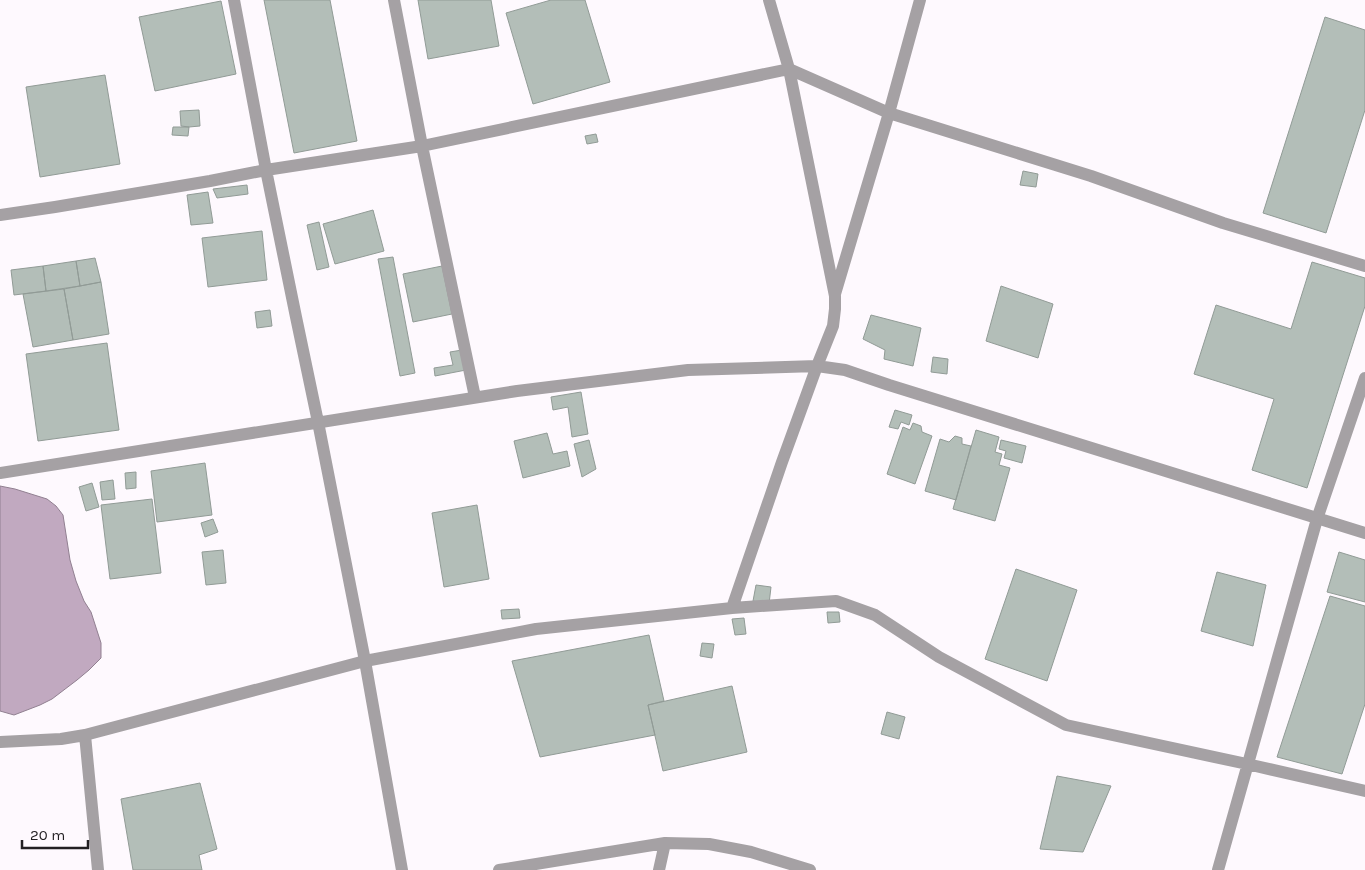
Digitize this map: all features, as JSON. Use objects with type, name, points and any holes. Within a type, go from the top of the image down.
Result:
[{"type":"street","points":[[234,0],[266,170],[365,661],[402,870]]},
{"type":"street","points":[[394,0],[422,146],[475,397]]},
{"type":"street","points":[[732,608],[778,471],[833,326],[835,309],[835,296],[789,69],[770,0]]},
{"type":"street","points":[[835,296],[920,0]]},
{"type":"street","points":[[0,215],[422,146],[789,69],[889,113],[1091,176],[1223,223],[1365,266]]},
{"type":"street","points":[[0,474],[517,390],[688,370],[817,366],[845,370],[869,377],[889,385],[1365,533]]},
{"type":"street","points":[[1218,870],[1317,518],[1365,378]]},
{"type":"street","points":[[0,742],[61,739],[84,735],[365,661],[536,630],[732,608],[836,601],[875,615],[939,657],[1066,725],[1365,791]]},
{"type":"street","points":[[84,735],[98,870]]},
{"type":"street","points":[[499,870],[665,843],[709,844],[751,852],[810,870]]},
{"type":"street","points":[[659,870],[665,843]]},
{"type":"shaded area","points":[[0,486],[47,499],[63,515],[70,560],[76,581],[84,601],[91,612],[101,643],[101,658],[77,680],[52,699],[14,715],[0,711]]},
{"type":"building","points":[[264,0],[330,0],[357,141],[294,153]]},
{"type":"building","points":[[418,0],[491,0],[499,46],[428,59]]},
{"type":"building","points":[[551,0],[585,0],[610,82],[533,104],[506,13]]},
{"type":"building","points":[[221,1],[236,74],[155,91],[139,17]]},
{"type":"building","points":[[1325,17],[1365,30],[1365,110],[1326,233],[1263,213]]},
{"type":"building","points":[[105,75],[120,164],[40,177],[26,87]]},
{"type":"building","points":[[199,110],[200,126],[181,126],[180,111]]},
{"type":"building","points":[[173,127],[189,127],[188,136],[172,135]]},
{"type":"building","points":[[596,134],[598,142],[587,144],[585,136]]},
{"type":"building","points":[[1023,171],[1038,174],[1036,187],[1020,185]]},
{"type":"building","points":[[247,185],[248,194],[217,198],[213,189]]},
{"type":"building","points":[[208,192],[213,223],[191,225],[187,195]]},
{"type":"building","points":[[373,210],[384,251],[335,264],[323,224]]},
{"type":"building","points":[[319,222],[329,267],[317,270],[307,225]]},
{"type":"building","points":[[262,231],[267,280],[208,287],[202,238]]},
{"type":"building","points":[[393,257],[415,373],[400,376],[378,259]]},
{"type":"building","points":[[95,258],[101,282],[80,286],[76,261]]},
{"type":"building","points":[[76,261],[80,286],[46,291],[43,266]]},
{"type":"building","points":[[1312,262],[1365,278],[1365,306],[1307,488],[1252,470],[1274,399],[1194,374],[1216,305],[1291,329]]},
{"type":"building","points":[[43,266],[46,291],[14,295],[11,270]]},
{"type":"building","points":[[442,266],[452,314],[413,322],[403,274]]},
{"type":"building","points":[[101,282],[109,334],[73,340],[64,289]]},
{"type":"building","points":[[1001,286],[1053,304],[1038,358],[986,341]]},
{"type":"building","points":[[64,289],[73,340],[33,347],[23,294]]},
{"type":"building","points":[[270,310],[272,326],[257,328],[255,312]]},
{"type":"building","points":[[871,315],[921,328],[913,366],[884,359],[885,350],[863,339]]},
{"type":"building","points":[[107,343],[119,430],[38,441],[26,354]]},
{"type":"building","points":[[462,350],[466,370],[435,376],[434,368],[453,365],[450,352]]},
{"type":"building","points":[[933,357],[948,359],[947,374],[931,372]]},
{"type":"building","points":[[581,392],[588,434],[572,437],[568,407],[553,410],[551,397]]},
{"type":"building","points":[[895,410],[912,415],[909,425],[901,422],[898,429],[889,427]]},
{"type":"building","points":[[913,423],[921,426],[922,432],[932,436],[915,484],[887,474],[903,427],[910,430]]},
{"type":"building","points":[[976,430],[999,437],[995,452],[1002,454],[999,465],[1010,468],[995,521],[953,509]]},
{"type":"building","points":[[547,433],[553,454],[567,451],[570,466],[523,478],[514,441]]},
{"type":"building","points":[[955,436],[962,438],[962,444],[971,446],[956,500],[925,491],[940,439],[949,442]]},
{"type":"building","points":[[589,440],[596,469],[582,477],[574,444]]},
{"type":"building","points":[[1001,440],[1026,446],[1022,463],[1004,458],[1006,451],[999,449]]},
{"type":"building","points":[[205,463],[212,515],[157,522],[151,471]]},
{"type":"building","points":[[136,472],[136,488],[126,489],[125,473]]},
{"type":"building","points":[[113,480],[115,499],[102,500],[100,482]]},
{"type":"building","points":[[92,483],[99,507],[86,511],[79,487]]},
{"type":"building","points":[[152,499],[161,573],[110,579],[101,505]]},
{"type":"building","points":[[477,505],[489,579],[444,587],[432,513]]},
{"type":"building","points":[[213,519],[218,532],[205,537],[201,523]]},
{"type":"building","points":[[223,550],[226,583],[206,585],[202,552]]},
{"type":"building","points":[[1339,552],[1365,560],[1365,602],[1327,592]]},
{"type":"building","points":[[1016,569],[1077,590],[1047,681],[985,659]]},
{"type":"building","points":[[1217,572],[1266,585],[1253,646],[1201,631]]},
{"type":"building","points":[[756,585],[771,587],[769,604],[753,601]]},
{"type":"building","points":[[1330,596],[1365,606],[1365,704],[1342,774],[1277,757]]},
{"type":"building","points":[[519,609],[520,618],[502,619],[501,610]]},
{"type":"building","points":[[827,612],[839,612],[840,622],[828,623]]},
{"type":"building","points":[[744,618],[746,634],[735,635],[732,619]]},
{"type":"building","points":[[649,635],[664,701],[648,705],[655,735],[540,757],[512,661]]},
{"type":"building","points":[[702,643],[714,644],[712,658],[700,656]]},
{"type":"building","points":[[732,686],[747,752],[663,771],[648,705]]},
{"type":"building","points":[[887,712],[905,717],[899,739],[881,734]]},
{"type":"building","points":[[1057,776],[1111,786],[1083,852],[1040,849]]},
{"type":"building","points":[[200,783],[217,849],[199,855],[202,870],[133,870],[121,799]]}]
